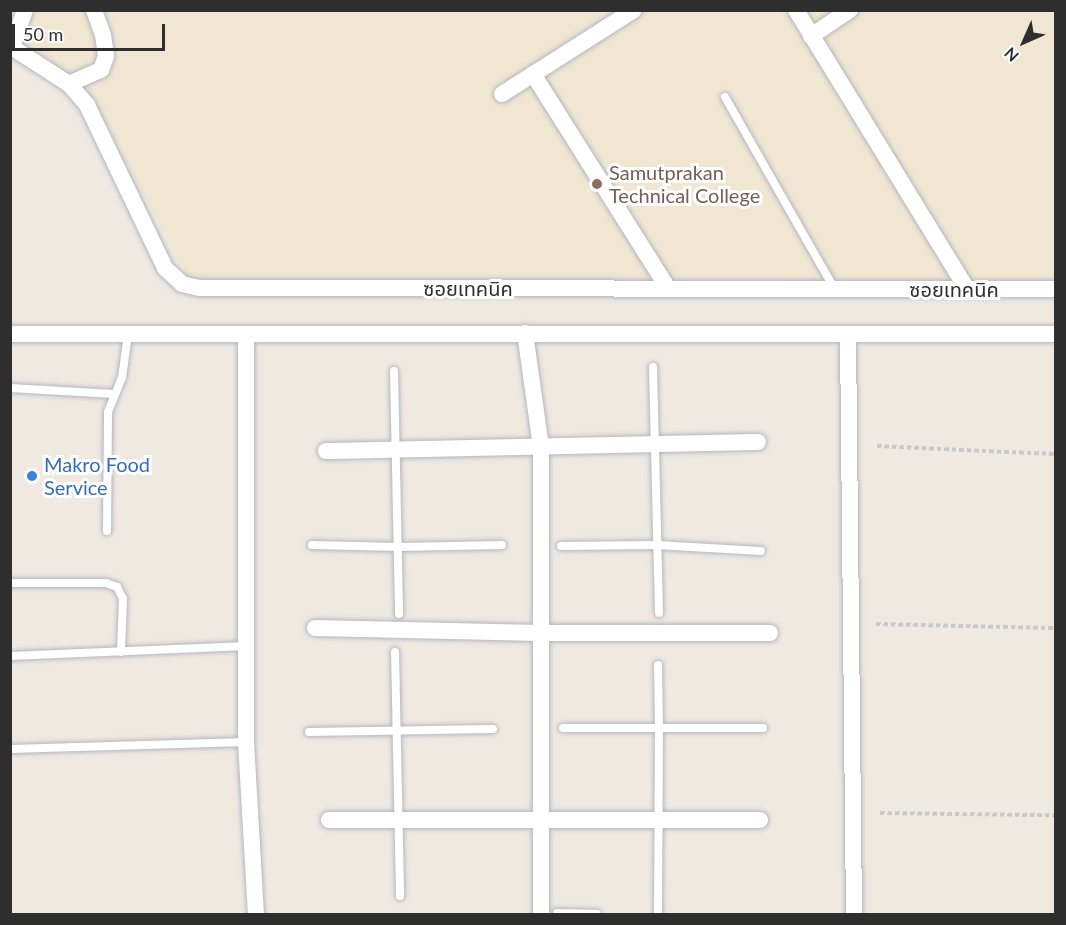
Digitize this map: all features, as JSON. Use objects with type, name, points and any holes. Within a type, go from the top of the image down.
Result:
[{"type":"street","points":[[11,46],[25,10]]},
{"type":"street","points":[[69,84],[101,70],[106,56],[103,35],[94,10]]},
{"type":"street","points":[[502,94],[634,10]]},
{"type":"street","points":[[796,10],[967,289]]},
{"type":"street","points":[[812,36],[850,10]]},
{"type":"street","name":"ซอยเทคนิค","points":[[11,46],[69,84],[87,105],[165,268],[182,284],[200,288],[1056,289]]},
{"type":"street","points":[[533,74],[668,288]]},
{"type":"street","points":[[525,333],[541,447],[540,819],[549,914]]},
{"type":"street","points":[[10,334],[1056,334]]},
{"type":"street","points":[[246,334],[246,742],[256,915]]},
{"type":"street","points":[[848,334],[854,915]]},
{"type":"street","points":[[326,451],[758,442]]},
{"type":"street","points":[[315,628],[540,633],[770,633]]},
{"type":"street","points":[[329,820],[760,820]]},
{"type":"lane","points":[[725,97],[834,289]]},
{"type":"lane","points":[[107,531],[108,412],[122,378],[128,334]]},
{"type":"lane","points":[[653,367],[659,613]]},
{"type":"lane","points":[[394,371],[399,614]]},
{"type":"lane","points":[[10,388],[114,394]]},
{"type":"lane","points":[[312,545],[398,547],[502,545]]},
{"type":"lane","points":[[561,546],[657,545],[761,551]]},
{"type":"lane","points":[[10,583],[106,583],[117,587],[123,599],[121,652]]},
{"type":"lane","points":[[10,656],[247,646]]},
{"type":"lane","points":[[395,652],[400,896]]},
{"type":"lane","points":[[658,665],[658,915]]},
{"type":"lane","points":[[563,728],[763,728]]},
{"type":"lane","points":[[309,732],[493,729]]},
{"type":"lane","points":[[10,749],[246,742]]},
{"type":"lane","points":[[549,914],[597,915]]},
{"type":"path","points":[[877,446],[1056,454]]},
{"type":"path","points":[[876,624],[1056,628]]},
{"type":"path","points":[[880,813],[1056,815]]},
{"type":"shaded area","name":"Samutprakan Technical College","points":[[33,10],[1055,11],[1055,281],[189,279],[87,90],[23,45]]},
{"type":"place","name":"Samutprakan Technical College","points":[[597,184]]},
{"type":"place","name":"Makro Food Service","points":[[32,476]]}]
